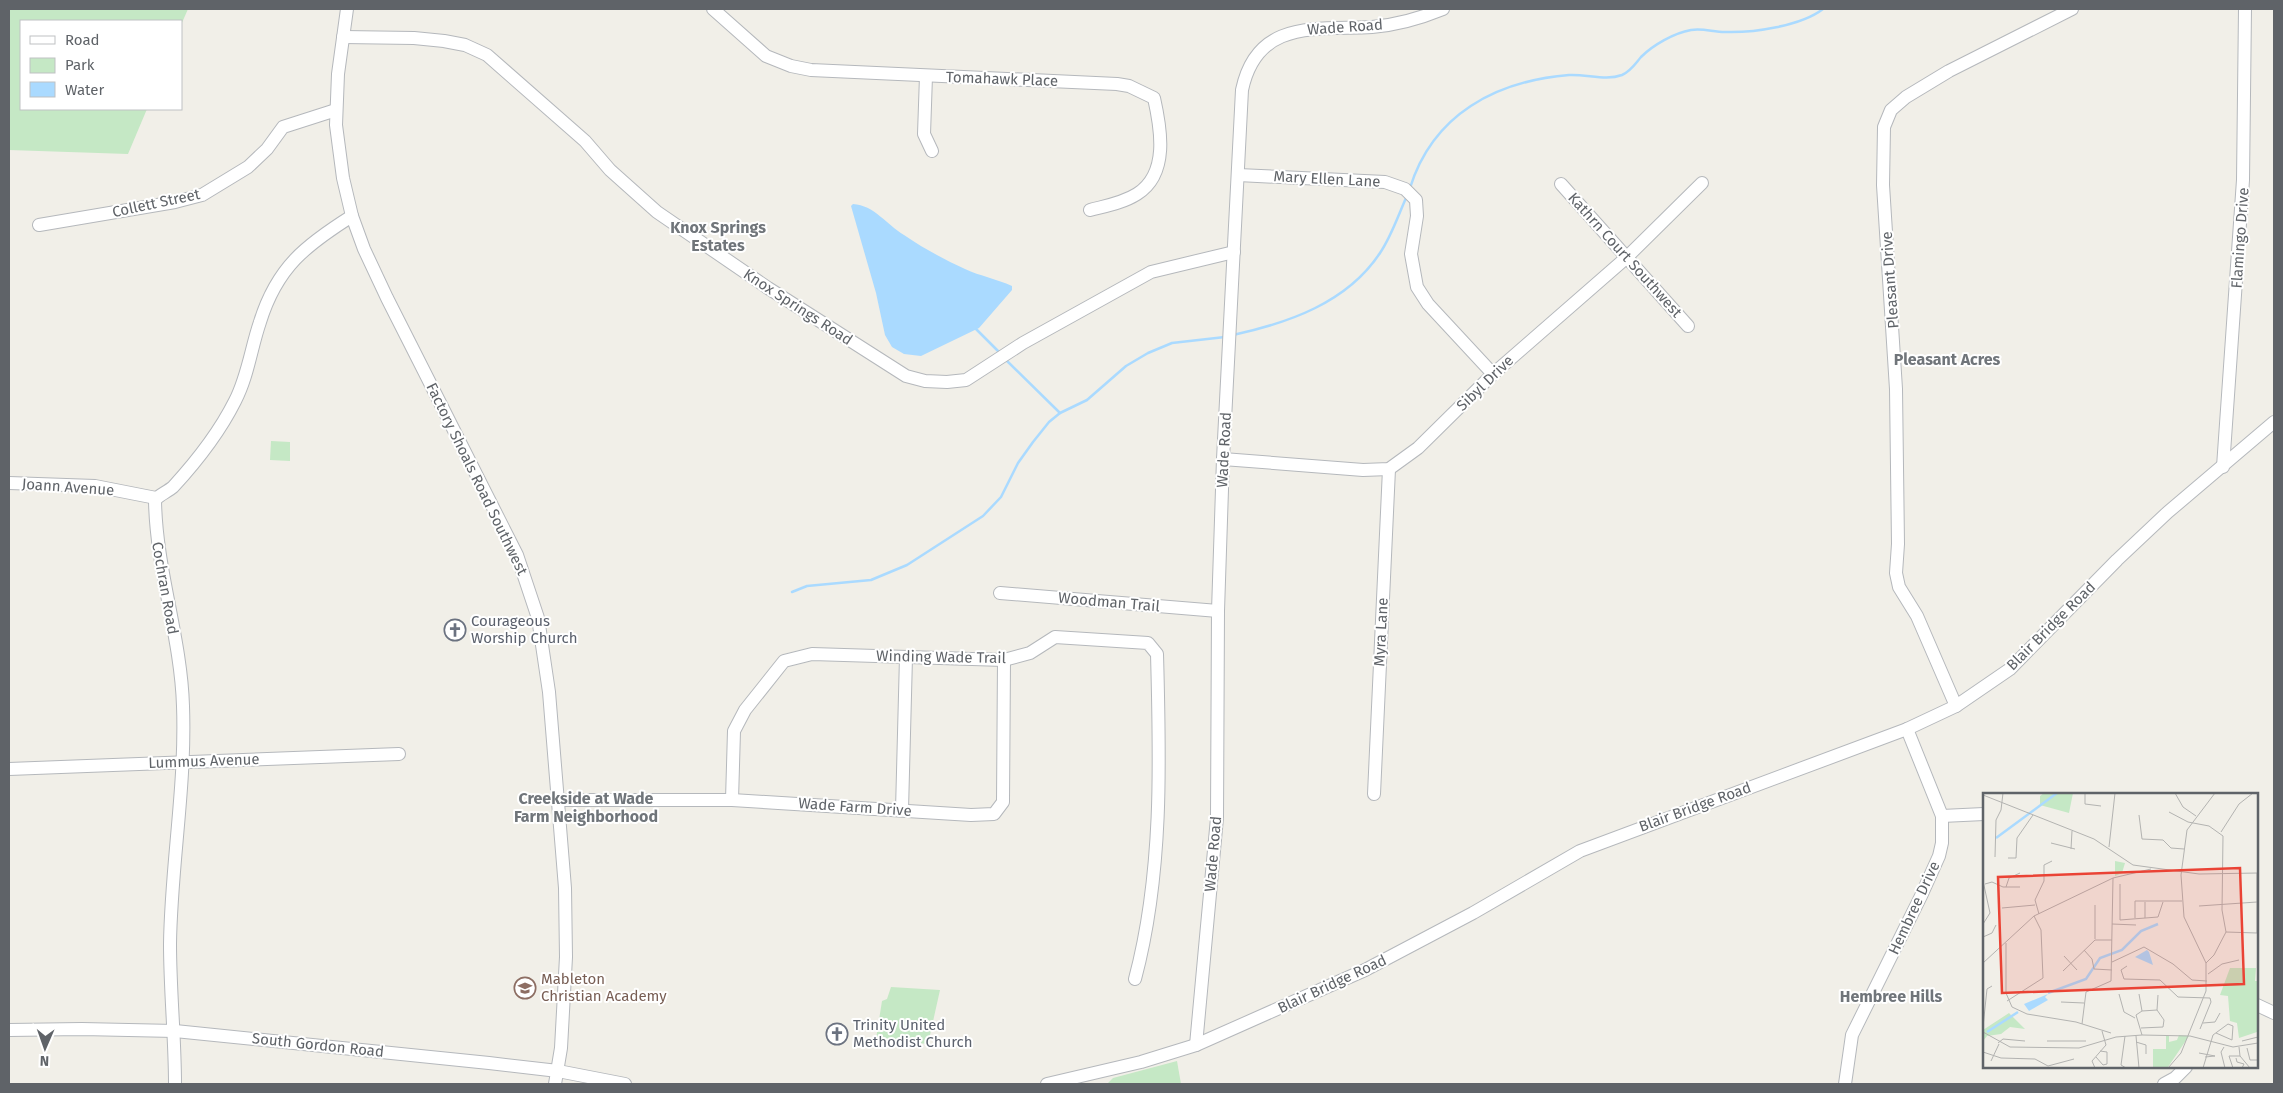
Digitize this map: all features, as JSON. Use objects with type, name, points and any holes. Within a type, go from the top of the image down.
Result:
[{"type":"street","name":"Factory Shoals Road Southwest","points":[[347,9],[336,110],[343,178],[352,216],[375,273],[500,518],[528,584],[538,618],[545,654],[559,800],[565,888],[566,957],[558,1071],[555,1084]]},
{"type":"street","name":"Tomahawk Place","points":[[713,9],[731,27],[766,56],[792,66],[811,70],[1117,84],[1129,86],[1154,98],[1161,137],[1159,160],[1152,179],[1138,194],[1090,210]]},
{"type":"street","name":"Wade Road","points":[[1196,1045],[1216,835],[1218,611],[1223,459],[1242,90],[1246,74],[1253,60],[1270,42],[1281,36],[1298,30],[1399,23],[1443,9]]},
{"type":"street","name":"Pleasant Drive","points":[[1956,706],[1917,616],[1899,587],[1896,574],[1898,544],[1896,389],[1883,185],[1884,127],[1892,110],[1906,97],[1949,71],[2072,9]]},
{"type":"street","name":"Flamingo Drive","points":[[2223,467],[2243,180],[2245,9]]},
{"type":"street","name":"Knox Springs Road","points":[[343,37],[414,38],[444,41],[465,45],[487,55],[585,141],[610,170],[656,212],[768,288],[906,376],[925,381],[947,382],[966,380],[1023,343],[1151,272],[1234,252]]},
{"type":"street","points":[[926,76],[924,134],[932,150]]},
{"type":"street","name":"Collett Street","points":[[39,225],[175,202],[202,195],[248,167],[267,149],[283,127],[336,110]]},
{"type":"street","name":"Mary Ellen Lane","points":[[1238,175],[1385,182],[1405,189],[1416,200],[1417,216],[1411,254],[1417,287],[1428,304],[1493,374]]},
{"type":"street","name":"Sibyl Drive","points":[[1389,469],[1418,448],[1493,374],[1626,258],[1702,183]]},
{"type":"street","name":"Kathrn Court Southwest","points":[[1562,184],[1688,326]]},
{"type":"street","points":[[156,498],[171,488],[203,451],[235,402],[251,359],[260,321],[276,284],[292,262],[312,241],[352,216]]},
{"type":"street","name":"Blair Bridge Road","points":[[1047,1084],[1132,1064],[1196,1045],[1365,970],[1473,913],[1580,851],[1907,729],[1956,706],[2010,669],[2117,560],[2274,422]]},
{"type":"street","points":[[1223,459],[1363,470],[1389,469]]},
{"type":"street","name":"Myra Lane","points":[[1374,794],[1389,469]]},
{"type":"street","name":"Joann Avenue","points":[[9,483],[95,486],[156,498]]},
{"type":"street","name":"Cochran Road","points":[[156,498],[155,528],[182,678],[182,762],[170,944],[175,1031],[175,1084]]},
{"type":"street","name":"Woodman Trail","points":[[1000,593],[1218,611]]},
{"type":"street","name":"Winding Wade Trail","points":[[732,800],[734,731],[745,710],[784,661],[812,654],[1004,660],[1030,653],[1054,637],[1148,643],[1157,654],[1157,835],[1143,951],[1135,979]]},
{"type":"street","points":[[902,810],[906,657]]},
{"type":"street","name":"Wade Farm Drive","points":[[559,800],[732,800],[971,815],[994,814],[1003,802],[1004,660]]},
{"type":"street","name":"Hembree Drive","points":[[1845,1084],[1852,1035],[1939,856],[1943,830],[1942,816],[1907,729]]},
{"type":"street","name":"Lummus Avenue","points":[[9,769],[399,754]]},
{"type":"street","points":[[1942,816],[1983,814]]},
{"type":"street","points":[[2258,1006],[2274,1014]]},
{"type":"street","name":"South Gordon Road","points":[[9,1030],[175,1031],[558,1071],[625,1084]]},
{"type":"street","points":[[2164,1084],[2175,1078],[2185,1068]]},
{"type":"green space","points":[[9,9],[188,9],[182,23],[182,20],[20,20],[20,110],[147,110],[128,154],[9,150]]},
{"type":"green space","points":[[271,441],[290,442],[290,461],[270,460]]},
{"type":"green space","points":[[891,987],[940,990],[928,1044],[876,1039],[882,1001],[887,999]]},
{"type":"green space","points":[[1177,1061],[1181,1084],[1107,1084],[1113,1078]]},
{"type":"water","points":[[853,204],[861,205],[874,212],[898,231],[934,254],[971,271],[1012,286],[1012,290],[979,328],[921,356],[904,354],[892,347],[885,335],[876,293],[851,206]]},
{"type":"waterway","points":[[1410,188],[1420,162],[1434,140],[1451,121],[1471,106],[1493,94],[1517,85],[1569,75],[1616,77],[1628,71],[1641,57],[1658,44],[1684,32],[1695,30],[1725,32],[1763,30],[1802,20],[1823,9]]},
{"type":"waterway","points":[[1233,335],[1295,317],[1333,298],[1351,285],[1384,247],[1406,198]]},
{"type":"waterway","points":[[976,329],[1000,353]]},
{"type":"waterway","points":[[792,592],[807,586],[871,580],[907,565],[983,516],[1001,497],[1018,463],[1033,442],[1049,422],[1060,413],[1087,400],[1126,366],[1148,353],[1172,343],[1225,337]]},
{"type":"waterway","points":[[1005,359],[1060,413]]},
{"type":"place","name":"Courageous Worship Church","points":[[455,630]]},
{"type":"place","name":"Mableton Christian Academy","points":[[525,988]]},
{"type":"place","name":"Trinity United Methodist Church","points":[[837,1034]]},
{"type":"district","name":"Knox Springs Estates","points":[[718,236]]},
{"type":"district","name":"Pleasant Acres","points":[[1947,359]]},
{"type":"district","name":"Creekside at Wade Farm Neighborhood","points":[[586,807]]},
{"type":"district","name":"Hembree Hills","points":[[1891,996]]}]
